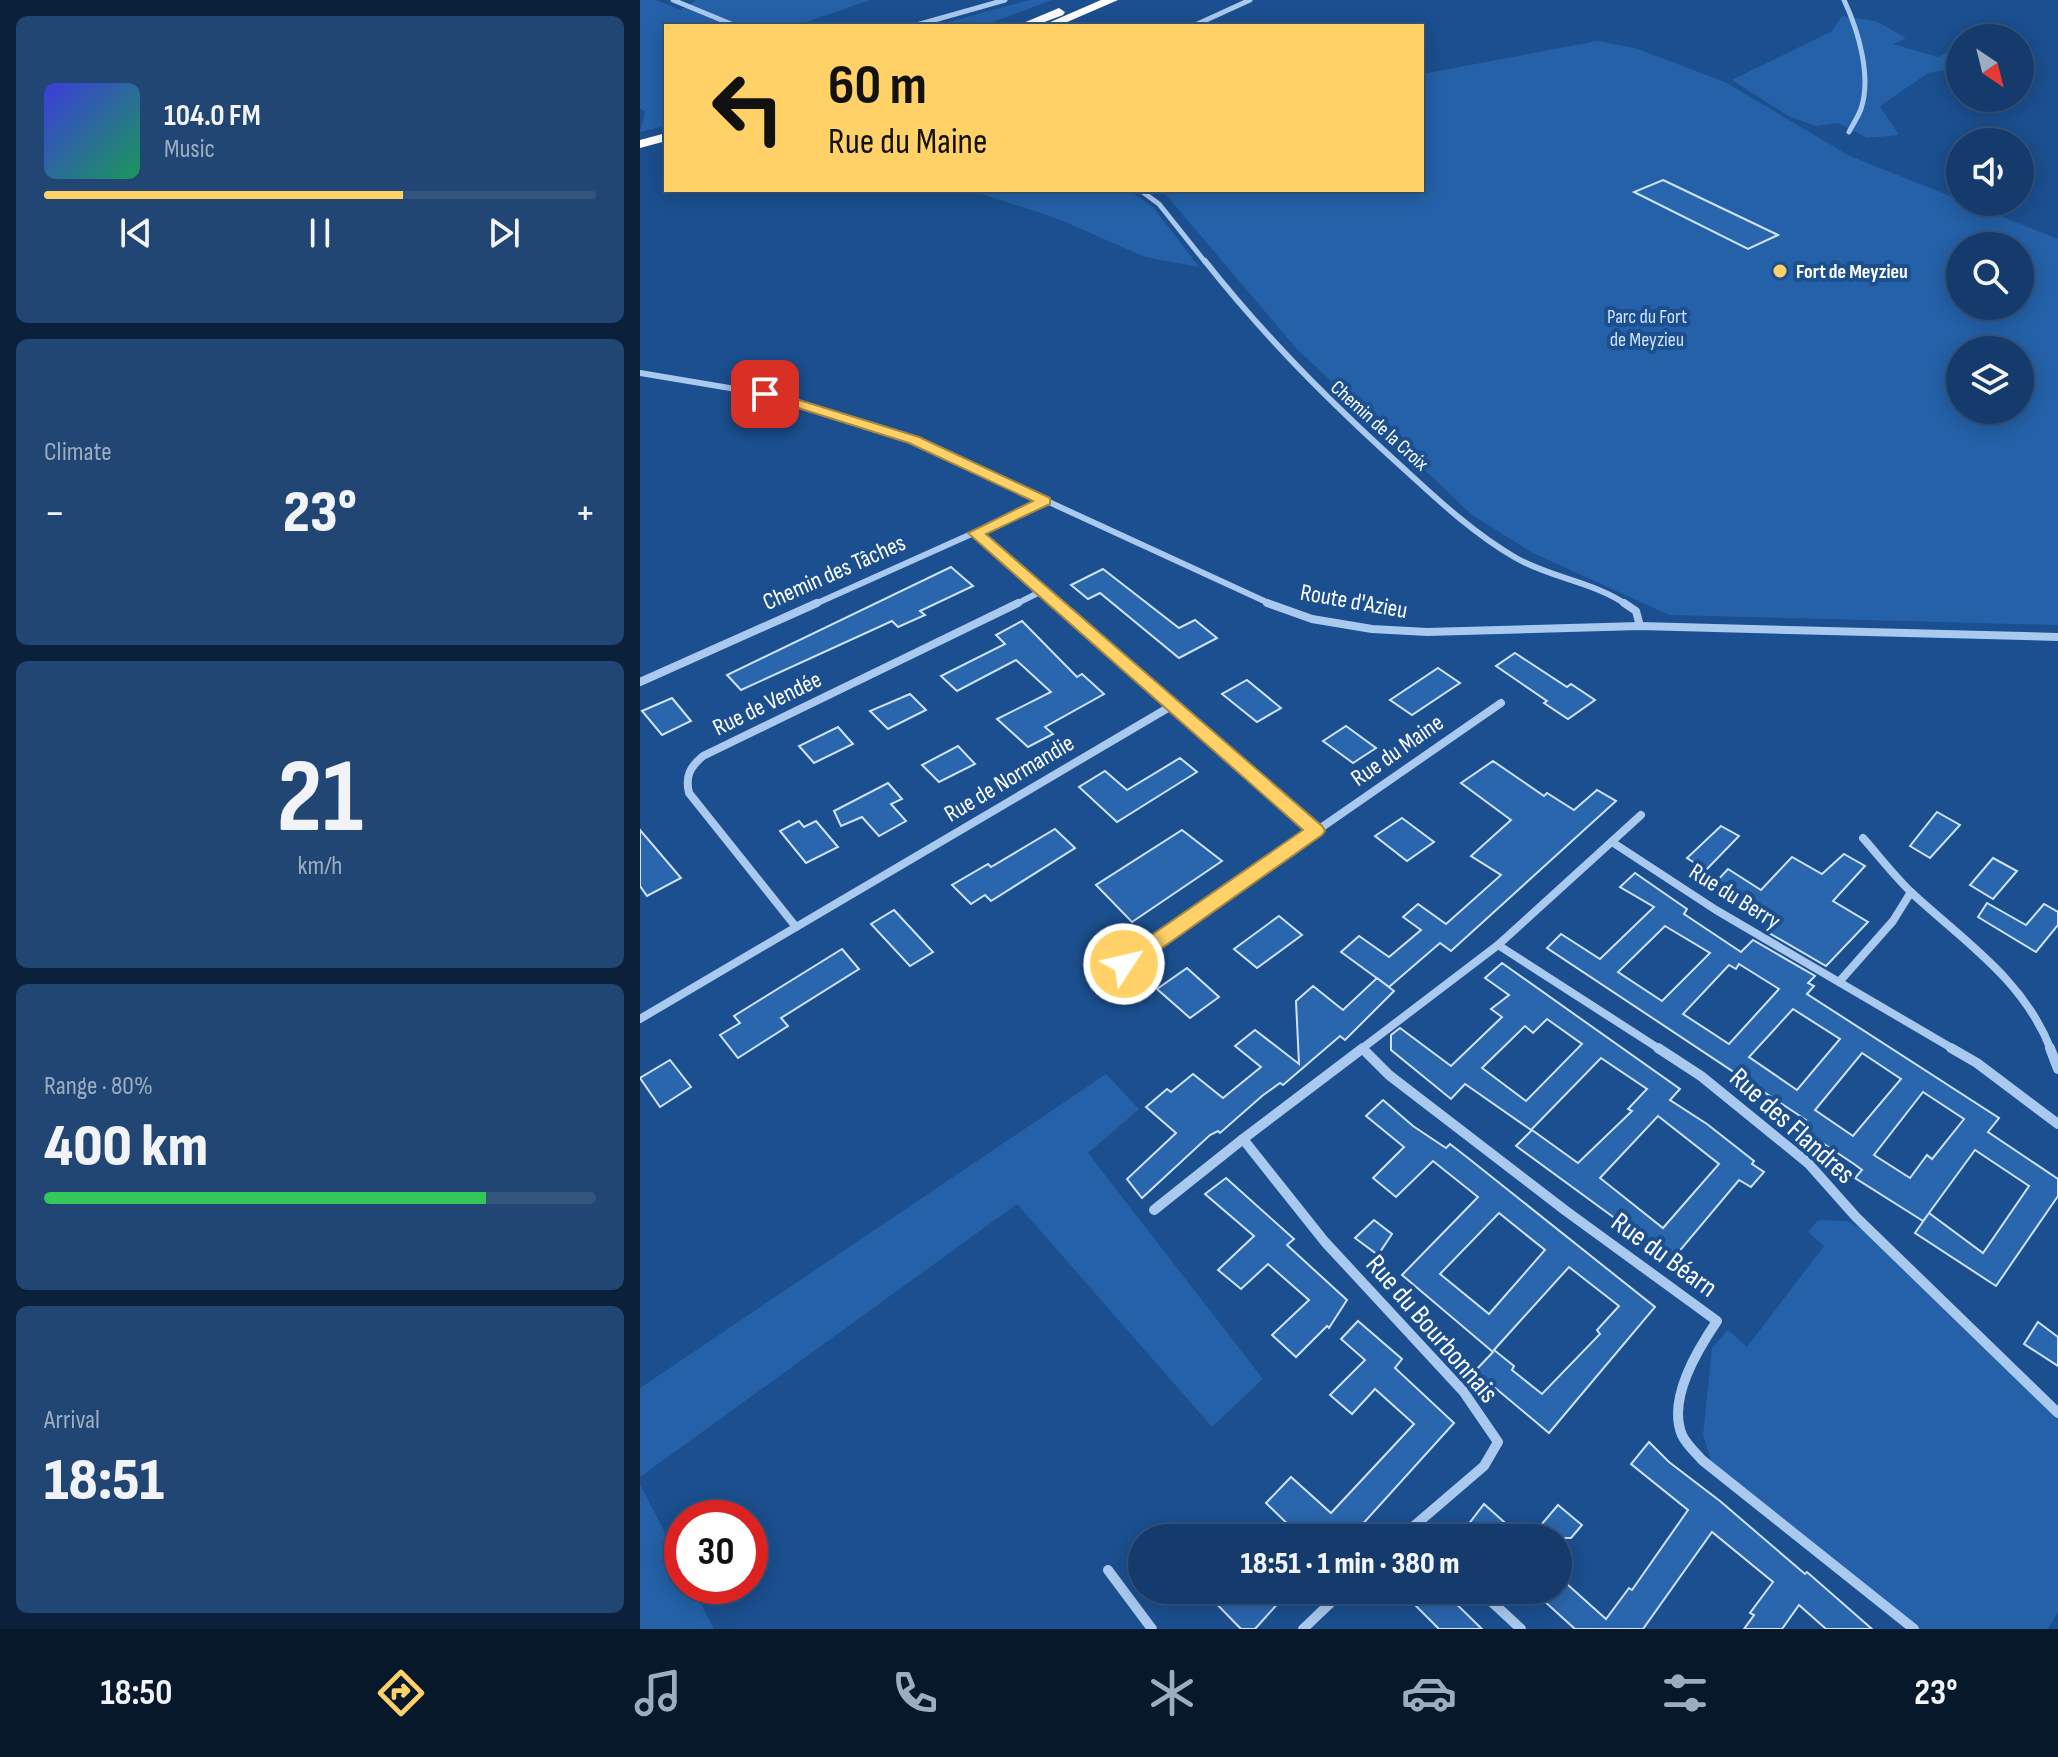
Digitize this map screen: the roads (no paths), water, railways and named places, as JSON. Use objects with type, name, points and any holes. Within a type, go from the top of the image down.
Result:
[{"type":"highway","points":[[1027,24],[1087,0]]},
{"type":"highway","points":[[1052,24],[1112,0]]},
{"type":"highway","points":[[640,144],[664,138]]},
{"type":"highway","points":[[640,153],[664,147]]},
{"type":"street","points":[[673,0],[731,24]]},
{"type":"street","points":[[920,24],[1005,0]]},
{"type":"street","points":[[1197,24],[1250,0]]},
{"type":"street","points":[[1844,0],[1854,20],[1863,90],[1859,114],[1849,132]]},
{"type":"street","name":"Chemin de la Croix","points":[[1143,192],[1159,204],[1239,304],[1311,385],[1454,514],[1491,544],[1518,559],[1583,586],[1610,593],[1636,611],[1640,626]]},
{"type":"street","name":"Route d'Azieu","points":[[640,373],[765,394],[914,440],[1254,598],[1312,619],[1372,629],[1427,632],[1640,626],[2058,637]]},
{"type":"street","name":"Chemin des Tâches","points":[[640,682],[1045,501]]},
{"type":"street","points":[[975,533],[1316,831]]},
{"type":"street","name":"Rue de Vendée","points":[[796,927],[689,793],[685,780],[689,767],[703,756],[1042,591]]},
{"type":"street","name":"Rue du Maine","points":[[1100,981],[1501,703]]},
{"type":"street","name":"Rue de Normandie","points":[[640,1019],[1173,705]]},
{"type":"street","points":[[1154,1210],[1498,945],[1641,815]]},
{"type":"street","points":[[1863,838],[1911,892],[1982,952],[2018,990],[2045,1035],[2058,1069]]},
{"type":"street","name":"Rue du Berry","points":[[1612,842],[1716,910],[1977,1063],[2058,1124]]},
{"type":"street","points":[[1839,982],[1893,921],[1911,892]]},
{"type":"street","name":"Rue des Flandres","points":[[1498,945],[1701,1076],[1808,1163],[1856,1217],[2058,1413]]},
{"type":"street","name":"Rue du Béarn","points":[[1364,1050],[1389,1075],[1528,1182],[1717,1321],[1701,1343],[1681,1393],[1680,1432],[1702,1460],[1914,1629]]},
{"type":"street","name":"Rue du Bourbonnais","points":[[1243,1139],[1325,1242],[1463,1391],[1498,1442],[1484,1466],[1416,1524]]},
{"type":"street","points":[[1108,1570],[1152,1629]]},
{"type":"street","points":[[1303,1629],[1329,1604]]},
{"type":"street","points":[[1494,1604],[1521,1629]]},
{"type":"place","name":"Fort de Meyzieu","points":[[1780,271]]},
{"type":"park label","name":"Parc du Fort de Meyzieu","points":[[1647,328]]}]
